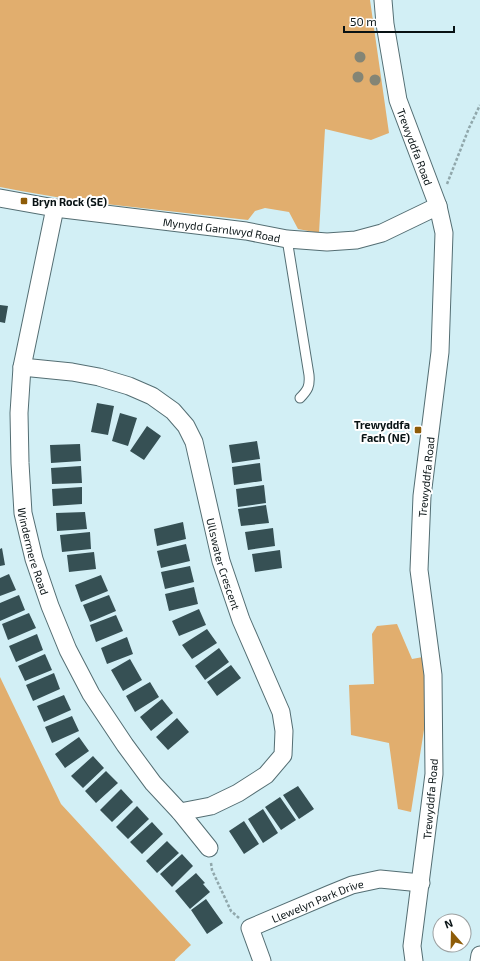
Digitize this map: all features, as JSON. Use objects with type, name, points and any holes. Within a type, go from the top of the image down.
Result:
[{"type":"street","name":"Trewyddfa Road","points":[[383,0],[385,24],[398,100],[438,206],[444,233],[440,352],[422,496],[419,570],[433,675],[434,774],[412,946],[414,961]]},
{"type":"street","name":"Mynydd Garnlwyd Road","points":[[0,198],[55,208],[246,231],[287,239],[327,242],[356,240],[382,233],[438,206]]},
{"type":"street","name":"Windermere Road","points":[[55,208],[22,366],[19,413],[23,513],[34,560],[50,606],[68,650],[91,694],[125,746],[153,783],[180,812],[209,848]]},
{"type":"street","name":"Ullswater Crescent","points":[[22,366],[99,377],[129,386],[152,396],[173,411],[186,426],[194,442],[221,561],[241,620],[281,712],[284,739],[283,755],[266,775],[238,793],[211,806],[180,812]]},
{"type":"street","name":"Llewelyn Park Drive","points":[[250,928],[352,885],[380,880],[421,883]]},
{"type":"street","points":[[250,928],[262,961]]},
{"type":"street","points":[[479,961],[480,955]]},
{"type":"lane","points":[[287,239],[310,383],[306,392],[300,398]]},
{"type":"path","points":[[438,206],[469,128],[480,105]]},
{"type":"path","points":[[209,848],[212,870],[231,911],[250,928]]},
{"type":"shaded area","points":[[0,0],[370,0],[389,133],[371,140],[325,129],[319,233],[298,229],[289,212],[265,208],[255,211],[248,220],[79,201],[0,187]]},
{"type":"shaded area","points":[[397,624],[412,659],[423,657],[426,717],[411,812],[398,809],[389,743],[351,735],[349,685],[374,684],[372,634],[377,626]]},
{"type":"shaded area","points":[[0,677],[61,804],[191,945],[175,961],[0,961]]},
{"type":"building","points":[[0,305],[8,306],[5,323],[0,322]]},
{"type":"building","points":[[97,403],[114,406],[108,435],[91,432]]},
{"type":"building","points":[[120,413],[137,418],[128,446],[112,441]]},
{"type":"building","points":[[147,426],[161,436],[144,460],[130,451]]},
{"type":"building","points":[[257,441],[260,459],[232,463],[229,445]]},
{"type":"building","points":[[80,444],[81,461],[51,463],[50,445]]},
{"type":"building","points":[[260,463],[262,481],[234,485],[232,467]]},
{"type":"building","points":[[81,466],[82,483],[52,484],[51,468]]},
{"type":"building","points":[[264,485],[266,503],[238,507],[236,489]]},
{"type":"building","points":[[82,487],[82,504],[53,506],[52,489]]},
{"type":"building","points":[[266,505],[269,523],[241,526],[238,509]]},
{"type":"building","points":[[85,512],[87,529],[57,531],[56,513]]},
{"type":"building","points":[[183,522],[186,539],[157,546],[154,529]]},
{"type":"building","points":[[273,528],[275,546],[248,550],[245,532]]},
{"type":"building","points":[[90,532],[91,549],[62,552],[60,535]]},
{"type":"building","points":[[186,544],[190,561],[161,568],[157,551]]},
{"type":"building","points":[[2,548],[5,565],[0,566],[0,549]]},
{"type":"building","points":[[280,550],[282,568],[255,572],[252,554]]},
{"type":"building","points":[[94,552],[96,569],[69,572],[67,555]]},
{"type":"building","points":[[190,566],[194,582],[165,589],[161,572]]},
{"type":"building","points":[[9,574],[16,590],[0,596],[0,578]]},
{"type":"building","points":[[101,575],[108,591],[81,602],[75,585]]},
{"type":"building","points":[[194,587],[198,604],[169,611],[165,594]]},
{"type":"building","points":[[19,595],[25,610],[0,621],[0,603]]},
{"type":"building","points":[[109,595],[116,611],[90,622],[83,605]]},
{"type":"building","points":[[199,609],[206,625],[179,636],[172,621]]},
{"type":"building","points":[[29,613],[36,628],[8,640],[2,624]]},
{"type":"building","points":[[116,615],[123,631],[96,642],[90,625]]},
{"type":"building","points":[[207,629],[217,643],[192,659],[182,645]]},
{"type":"building","points":[[37,634],[43,650],[16,662],[9,646]]},
{"type":"building","points":[[127,637],[133,654],[107,664],[101,648]]},
{"type":"building","points":[[219,648],[229,662],[205,680],[195,666]]},
{"type":"building","points":[[45,654],[52,670],[25,681],[18,666]]},
{"type":"building","points":[[130,659],[142,680],[123,691],[111,670]]},
{"type":"building","points":[[231,665],[241,678],[217,696],[207,682]]},
{"type":"building","points":[[54,673],[60,689],[33,701],[26,685]]},
{"type":"building","points":[[150,682],[159,697],[135,712],[126,696]]},
{"type":"building","points":[[64,695],[71,710],[44,722],[37,706]]},
{"type":"building","points":[[162,699],[173,713],[151,731],[140,717]]},
{"type":"building","points":[[72,716],[79,731],[52,743],[45,727]]},
{"type":"building","points":[[177,718],[189,732],[168,750],[156,737]]},
{"type":"building","points":[[79,737],[89,751],[65,768],[55,754]]},
{"type":"building","points":[[93,756],[104,768],[83,788],[71,776]]},
{"type":"building","points":[[106,771],[118,783],[96,803],[85,791]]},
{"type":"building","points":[[298,786],[314,809],[299,819],[283,795]]},
{"type":"building","points":[[121,789],[133,802],[112,822],[100,810]]},
{"type":"building","points":[[280,797],[296,820],[281,830],[265,807]]},
{"type":"building","points":[[137,806],[149,819],[128,839],[116,827]]},
{"type":"building","points":[[263,809],[278,833],[263,843],[248,819]]},
{"type":"building","points":[[244,821],[259,844],[244,854],[229,831]]},
{"type":"building","points":[[152,822],[163,834],[142,854],[130,842]]},
{"type":"building","points":[[167,841],[179,853],[157,873],[146,861]]},
{"type":"building","points":[[182,854],[193,866],[172,887],[160,874]]},
{"type":"building","points":[[196,873],[205,883],[203,884],[210,892],[190,909],[175,891]]},
{"type":"building","points":[[206,899],[223,923],[207,934],[191,910]]},
{"type":"place","name":"Bryn Rock (SE)","points":[[24,201]]},
{"type":"place","name":"Trewyddfa Fach (NE)","points":[[418,430]]}]
